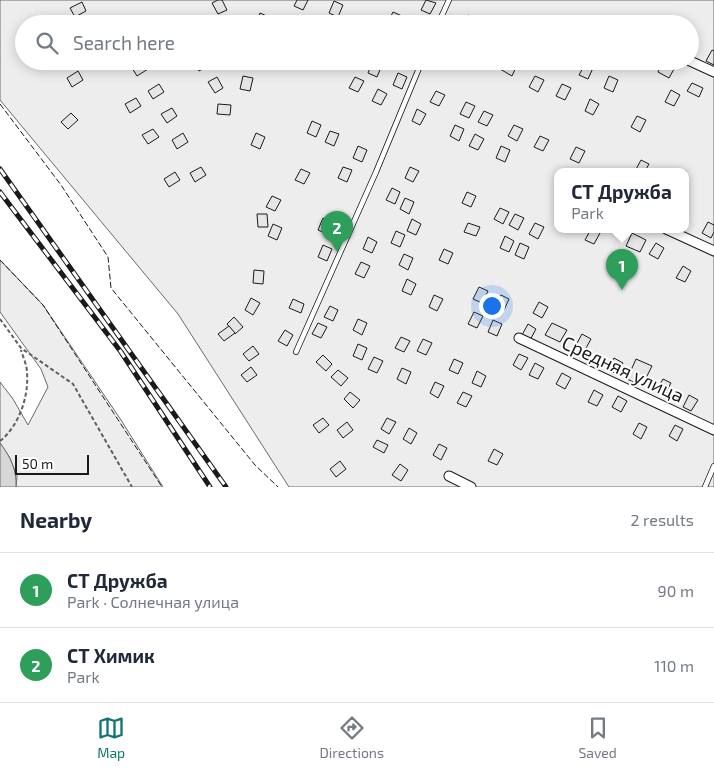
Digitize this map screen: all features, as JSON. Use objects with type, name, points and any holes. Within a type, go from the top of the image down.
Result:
[{"type":"street","points":[[699,65],[714,72]]},
{"type":"street","points":[[675,233],[714,251]]},
{"type":"street","name":"Средняя улица","points":[[519,338],[714,430]]},
{"type":"street","points":[[449,476],[471,487]]},
{"type":"lane","points":[[442,15],[449,0]]},
{"type":"lane","points":[[296,352],[376,172],[418,70]]},
{"type":"lane","points":[[704,487],[714,466]]},
{"type":"path","points":[[0,319],[21,348],[73,384],[132,487]]},
{"type":"path","points":[[0,441],[8,435],[24,406],[27,373],[21,348]]},
{"type":"shaded area","points":[[0,0],[714,0],[714,487],[289,487],[178,314],[0,100]]},
{"type":"shaded area","points":[[0,260],[43,305],[121,420],[163,487],[16,487],[17,476],[10,458],[0,443],[0,382],[13,399],[28,425],[48,387],[41,369],[0,312]]},
{"type":"shaded area","points":[[0,443],[12,464],[16,487],[0,487]]},
{"type":"building","points":[[222,0],[227,10],[218,14],[212,3]]},
{"type":"building","points":[[297,0],[308,0],[303,10],[294,6]]},
{"type":"building","points":[[426,0],[436,3],[430,14],[421,10]]},
{"type":"building","points":[[334,1],[343,5],[339,15],[329,13]]},
{"type":"building","points":[[82,2],[86,11],[74,15],[70,8]]},
{"type":"building","points":[[712,50],[714,51],[714,65],[706,61]]},
{"type":"building","points":[[133,70],[146,70],[137,76]]},
{"type":"building","points":[[369,70],[380,70],[377,77],[368,73]]},
{"type":"building","points":[[502,70],[515,70],[512,76]]},
{"type":"building","points":[[582,70],[592,70],[588,79],[579,75]]},
{"type":"building","points":[[659,70],[673,70],[669,78],[658,72]]},
{"type":"building","points":[[78,71],[83,80],[72,87],[67,78]]},
{"type":"building","points":[[398,73],[407,77],[402,89],[393,85]]},
{"type":"building","points":[[243,76],[253,78],[250,91],[240,89]]},
{"type":"building","points":[[535,76],[544,80],[538,92],[529,87]]},
{"type":"building","points":[[609,76],[618,80],[613,92],[604,88]]},
{"type":"building","points":[[217,77],[223,88],[215,93],[208,82]]},
{"type":"building","points":[[355,77],[364,81],[358,92],[349,88]]},
{"type":"building","points":[[692,83],[703,88],[699,97],[687,91]]},
{"type":"building","points":[[159,84],[164,92],[153,99],[148,91]]},
{"type":"building","points":[[562,84],[571,88],[565,100],[556,96]]},
{"type":"building","points":[[378,89],[387,94],[381,105],[372,101]]},
{"type":"building","points":[[671,90],[680,95],[674,106],[665,102]]},
{"type":"building","points":[[436,91],[445,95],[439,106],[430,102]]},
{"type":"building","points":[[136,98],[141,106],[130,113],[125,104]]},
{"type":"building","points":[[590,99],[599,104],[593,115],[585,111]]},
{"type":"building","points":[[466,102],[475,106],[469,118],[460,114]]},
{"type":"building","points":[[218,104],[231,105],[230,115],[217,114]]},
{"type":"building","points":[[172,108],[177,116],[167,123],[161,114]]},
{"type":"building","points":[[417,109],[426,114],[420,125],[412,121]]},
{"type":"building","points":[[484,111],[493,115],[487,126],[478,122]]},
{"type":"building","points":[[71,113],[78,120],[68,129],[61,122]]},
{"type":"building","points":[[637,116],[646,120],[640,132],[631,127]]},
{"type":"building","points":[[312,121],[321,125],[316,137],[307,133]]},
{"type":"building","points":[[455,125],[464,129],[459,141],[450,136]]},
{"type":"building","points":[[514,125],[523,129],[517,141],[508,136]]},
{"type":"building","points":[[153,129],[159,137],[148,144],[142,135]]},
{"type":"building","points":[[330,131],[339,134],[334,146],[325,142]]},
{"type":"building","points":[[183,133],[188,142],[177,149],[172,140]]},
{"type":"building","points":[[256,133],[265,137],[260,149],[251,145]]},
{"type":"building","points":[[475,134],[484,139],[478,150],[469,146]]},
{"type":"building","points":[[540,136],[549,140],[543,151],[534,147]]},
{"type":"building","points":[[358,146],[367,150],[362,162],[353,158]]},
{"type":"building","points":[[501,146],[510,150],[505,162],[496,158]]},
{"type":"building","points":[[576,147],[585,151],[579,163],[570,159]]},
{"type":"building","points":[[641,160],[649,164],[647,168],[637,168]]},
{"type":"building","points":[[201,167],[206,175],[195,182],[190,173]]},
{"type":"building","points":[[343,167],[352,170],[347,182],[338,178]]},
{"type":"building","points":[[410,167],[419,171],[413,182],[405,178]]},
{"type":"building","points":[[301,169],[310,173],[304,184],[295,180]]},
{"type":"building","points":[[175,172],[180,180],[169,187],[164,179]]},
{"type":"building","points":[[392,188],[400,192],[395,204],[386,200]]},
{"type":"building","points":[[467,192],[476,196],[471,207],[462,203]]},
{"type":"building","points":[[272,196],[281,200],[275,211],[266,207]]},
{"type":"building","points":[[405,198],[414,202],[409,214],[400,209]]},
{"type":"building","points":[[500,208],[509,212],[503,224],[494,219]]},
{"type":"building","points":[[257,214],[267,214],[268,227],[258,227]]},
{"type":"building","points":[[515,214],[524,218],[518,230],[509,225]]},
{"type":"building","points":[[323,218],[332,222],[327,234],[318,230]]},
{"type":"building","points":[[412,219],[421,224],[416,235],[407,231]]},
{"type":"building","points":[[708,222],[714,225],[714,232],[711,238],[702,233]]},
{"type":"building","points":[[468,223],[480,227],[476,236],[464,232]]},
{"type":"building","points":[[535,223],[544,227],[538,239],[529,234]]},
{"type":"building","points":[[273,224],[282,228],[277,240],[268,236]]},
{"type":"building","points":[[396,231],[405,235],[400,247],[391,243]]},
{"type":"building","points":[[589,233],[600,233],[594,244],[585,240]]},
{"type":"building","points":[[632,233],[646,240],[640,252],[626,246]]},
{"type":"building","points":[[505,236],[514,241],[509,252],[500,248]]},
{"type":"building","points":[[368,237],[377,242],[372,253],[363,249]]},
{"type":"building","points":[[520,243],[529,247],[524,259],[515,255]]},
{"type":"building","points":[[656,243],[664,248],[658,259],[649,254]]},
{"type":"building","points":[[323,245],[332,249],[327,261],[318,257]]},
{"type":"building","points":[[444,249],[453,253],[448,264],[439,260]]},
{"type":"building","points":[[404,254],[413,258],[408,270],[399,265]]},
{"type":"building","points":[[361,262],[370,266],[364,278],[355,274]]},
{"type":"building","points":[[683,266],[691,271],[685,282],[676,278]]},
{"type":"building","points":[[254,270],[264,271],[263,284],[253,283]]},
{"type":"building","points":[[407,279],[416,284],[411,295],[402,291]]},
{"type":"building","points":[[479,287],[488,291],[482,303],[473,299]]},
{"type":"building","points":[[434,295],[443,299],[437,311],[429,307]]},
{"type":"building","points":[[501,295],[509,299],[504,310],[495,306]]},
{"type":"building","points":[[251,298],[260,303],[253,315],[245,310]]},
{"type":"building","points":[[293,299],[304,304],[301,313],[289,308]]},
{"type":"building","points":[[539,302],[548,307],[542,318],[533,313]]},
{"type":"building","points":[[330,306],[338,310],[333,321],[324,317]]},
{"type":"building","points":[[474,312],[483,316],[477,328],[468,324]]},
{"type":"building","points":[[234,317],[243,327],[235,334],[227,324]]},
{"type":"building","points":[[358,319],[367,323],[362,335],[353,330]]},
{"type":"building","points":[[493,320],[502,324],[497,336],[488,332]]},
{"type":"building","points":[[318,323],[327,327],[321,338],[312,334]]},
{"type":"building","points":[[552,323],[567,330],[560,342],[545,335]]},
{"type":"building","points":[[528,324],[536,329],[530,340],[522,335]]},
{"type":"building","points":[[229,326],[235,333],[224,341],[218,334]]},
{"type":"building","points":[[285,330],[293,335],[287,346],[278,341]]},
{"type":"building","points":[[582,334],[591,339],[585,350],[576,345]]},
{"type":"building","points":[[401,337],[410,341],[404,352],[395,348]]},
{"type":"building","points":[[423,339],[432,343],[426,355],[417,351]]},
{"type":"building","points":[[358,344],[367,348],[362,360],[353,356]]},
{"type":"building","points":[[253,346],[259,354],[249,361],[243,354]]},
{"type":"building","points":[[519,354],[528,358],[521,370],[513,365]]},
{"type":"building","points":[[323,355],[332,364],[326,371],[316,362]]},
{"type":"building","points":[[374,357],[383,361],[377,373],[368,369]]},
{"type":"building","points":[[614,358],[623,363],[617,374],[608,370]]},
{"type":"building","points":[[454,359],[463,363],[458,374],[449,370]]},
{"type":"building","points":[[636,359],[652,366],[642,386],[627,379]]},
{"type":"building","points":[[535,363],[544,368],[538,379],[529,375]]},
{"type":"building","points":[[251,367],[257,375],[247,382],[241,375]]},
{"type":"building","points":[[402,368],[411,372],[406,384],[397,379]]},
{"type":"building","points":[[338,370],[348,378],[341,386],[331,377]]},
{"type":"building","points":[[477,371],[486,376],[481,387],[472,383]]},
{"type":"building","points":[[562,373],[571,378],[565,389],[556,384]]},
{"type":"building","points":[[663,379],[671,383],[665,394],[657,390]]},
{"type":"building","points":[[435,382],[444,386],[438,398],[430,393]]},
{"type":"building","points":[[594,390],[603,395],[597,406],[588,402]]},
{"type":"building","points":[[350,392],[360,400],[353,408],[344,399]]},
{"type":"building","points":[[463,392],[472,396],[466,407],[457,403]]},
{"type":"building","points":[[689,395],[698,400],[691,411],[683,407]]},
{"type":"building","points":[[618,396],[627,401],[621,412],[612,407]]},
{"type":"building","points":[[323,418],[329,425],[319,433],[313,425]]},
{"type":"building","points":[[387,418],[396,422],[389,434],[381,429]]},
{"type":"building","points":[[347,422],[353,430],[343,438],[337,430]]},
{"type":"building","points":[[639,423],[647,427],[641,439],[633,434]]},
{"type":"building","points":[[675,425],[683,429],[677,441],[669,436]]},
{"type":"building","points":[[409,428],[417,433],[411,444],[403,439]]},
{"type":"building","points":[[377,440],[388,445],[384,453],[373,447]]},
{"type":"building","points":[[439,444],[447,448],[441,460],[433,455]]},
{"type":"building","points":[[494,449],[503,454],[497,465],[488,461]]},
{"type":"building","points":[[340,461],[346,469],[336,477],[330,469]]},
{"type":"building","points":[[400,464],[408,470],[401,481],[392,475]]},
{"type":"railway","points":[[0,169],[226,487]]},
{"type":"railway","points":[[0,192],[121,352],[210,487]]},
{"type":"fence","points":[[0,104],[61,185],[108,257],[111,288],[255,465],[278,487]]},
{"type":"fence","points":[[0,260],[43,305],[162,487]]},
{"type":"place","name":"СТ Химик","points":[[337,252]]},
{"type":"place","name":"СТ Дружба","points":[[622,290]]}]
